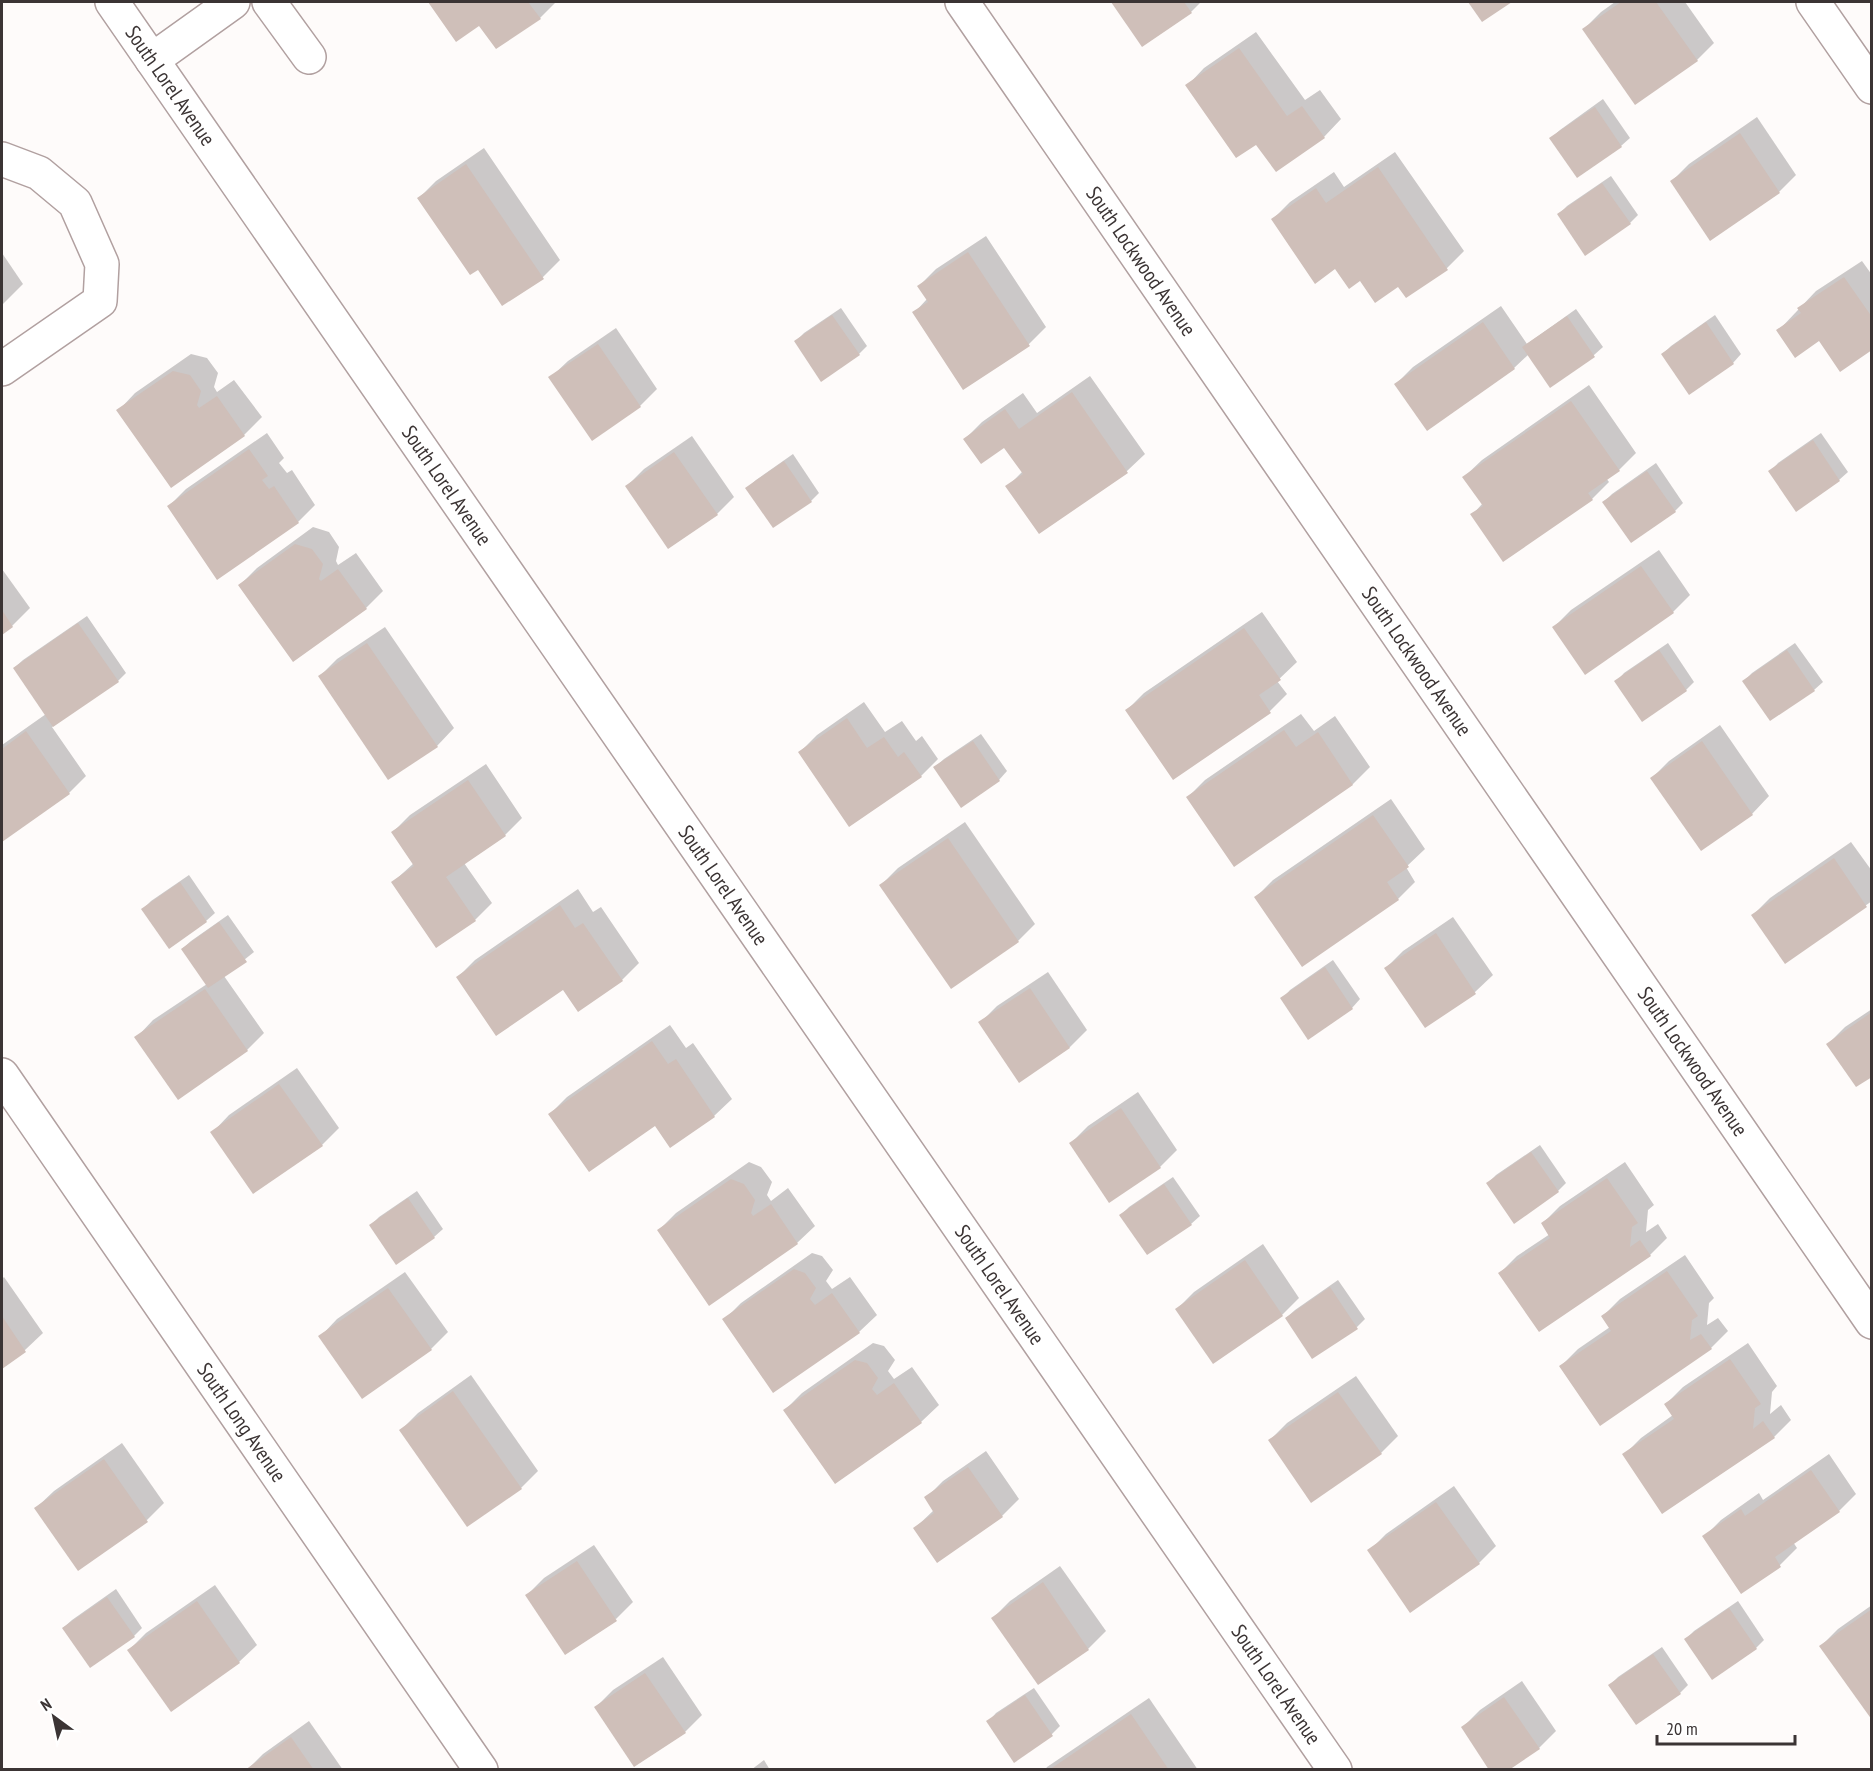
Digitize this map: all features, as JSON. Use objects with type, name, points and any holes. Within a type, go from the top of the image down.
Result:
[{"type":"street","name":"South Lorel Avenue","points":[[112,2],[1335,1770]]},
{"type":"street","points":[[152,60],[233,2]]},
{"type":"street","points":[[269,2],[309,57]]},
{"type":"street","name":"South Lockwood Avenue","points":[[962,2],[1872,1322]]},
{"type":"street","points":[[1813,2],[1872,87]]},
{"type":"street","points":[[2,159],[39,173],[75,203],[102,264],[100,301],[2,369]]},
{"type":"street","name":"South Long Avenue","points":[[2,1075],[481,1770]]},
{"type":"building","points":[[428,2],[528,2],[541,19],[496,49],[479,26],[456,42]]},
{"type":"building","points":[[1111,2],[1184,2],[1192,13],[1142,47]]},
{"type":"building","points":[[1468,2],[1512,2],[1482,22]]},
{"type":"building","points":[[1621,2],[1656,2],[1698,61],[1635,105],[1582,29]]},
{"type":"building","points":[[1239,48],[1287,116],[1302,106],[1325,138],[1276,172],[1256,145],[1236,158],[1185,85]]},
{"type":"building","points":[[1595,107],[1622,147],[1577,178],[1549,138]]},
{"type":"building","points":[[1740,133],[1780,193],[1710,241],[1670,181]]},
{"type":"building","points":[[466,164],[544,279],[502,306],[478,270],[470,275],[417,198]]},
{"type":"building","points":[[1378,167],[1448,270],[1406,298],[1398,287],[1375,303],[1360,281],[1349,289],[1335,269],[1315,284],[1271,219],[1316,188],[1326,203]]},
{"type":"building","points":[[1602,183],[1631,224],[1585,256],[1557,214]]},
{"type":"building","points":[[968,252],[1030,346],[963,390],[912,312],[928,302],[917,286]]},
{"type":"building","points":[[1844,277],[1872,317],[1872,350],[1840,372],[1819,341],[1795,358],[1776,330],[1801,313],[1797,308]]},
{"type":"building","points":[[832,315],[860,355],[821,382],[794,341]]},
{"type":"building","points":[[1567,316],[1595,357],[1550,388],[1522,347]]},
{"type":"building","points":[[1483,322],[1515,369],[1427,431],[1394,384]]},
{"type":"building","points":[[1706,322],[1734,364],[1689,395],[1661,354]]},
{"type":"building","points":[[598,344],[641,407],[592,441],[548,377]]},
{"type":"building","points":[[173,371],[190,375],[201,391],[197,405],[199,408],[217,396],[245,436],[171,488],[116,410]]},
{"type":"building","points":[[1072,392],[1128,473],[1039,534],[1005,486],[1023,474],[1004,448],[981,464],[963,439],[1005,409],[1019,429]]},
{"type":"building","points":[[1571,401],[1620,471],[1588,493],[1593,500],[1503,562],[1470,514],[1483,506],[1462,477]]},
{"type":"building","points":[[1813,440],[1840,481],[1796,512],[1768,471]]},
{"type":"building","points":[[249,449],[268,476],[262,480],[269,489],[274,486],[299,523],[217,580],[167,506]]},
{"type":"building","points":[[674,452],[718,515],[668,549],[625,486]]},
{"type":"building","points":[[784,461],[812,502],[773,528],[745,488]]},
{"type":"building","points":[[1647,471],[1676,512],[1631,543],[1602,502]]},
{"type":"building","points":[[295,544],[312,549],[323,564],[319,579],[321,581],[338,569],[367,609],[293,662],[238,585]]},
{"type":"building","points":[[1641,566],[1674,613],[1585,675],[1552,627]]},
{"type":"building","points":[[2,610],[13,627],[2,635]]},
{"type":"building","points":[[78,623],[119,682],[53,727],[13,668]]},
{"type":"building","points":[[1244,628],[1281,680],[1259,695],[1271,713],[1173,780],[1125,710]]},
{"type":"building","points":[[367,643],[438,747],[388,780],[318,676]]},
{"type":"building","points":[[1659,650],[1687,691],[1642,722],[1614,681]]},
{"type":"building","points":[[1787,650],[1815,691],[1770,721],[1742,681]]},
{"type":"building","points":[[847,718],[867,748],[884,737],[898,757],[904,752],[922,777],[849,827],[798,752]]},
{"type":"building","points":[[1284,730],[1296,747],[1318,732],[1353,785],[1234,867],[1186,797]]},
{"type":"building","points":[[26,731],[70,794],[2,842],[2,749]]},
{"type":"building","points":[[973,741],[1000,781],[961,808],[933,767]]},
{"type":"building","points":[[1702,741],[1753,815],[1701,851],[1650,778]]},
{"type":"building","points":[[468,780],[506,836],[446,877],[476,921],[436,948],[391,882],[414,866],[391,832]]},
{"type":"building","points":[[1373,815],[1409,867],[1387,882],[1399,900],[1302,967],[1254,897]]},
{"type":"building","points":[[948,838],[1019,942],[951,989],[879,885]]},
{"type":"building","points":[[1834,858],[1867,907],[1785,964],[1751,915]]},
{"type":"building","points":[[180,882],[207,922],[169,949],[141,909]]},
{"type":"building","points":[[560,905],[575,928],[583,923],[623,981],[578,1012],[563,990],[496,1036],[456,977]]},
{"type":"building","points":[[219,922],[247,962],[208,988],[181,949]]},
{"type":"building","points":[[1436,933],[1476,994],[1425,1028],[1384,968]]},
{"type":"building","points":[[1325,967],[1353,1009],[1308,1040],[1280,998]]},
{"type":"building","points":[[1030,988],[1070,1048],[1019,1083],[978,1022]]},
{"type":"building","points":[[205,989],[248,1051],[178,1100],[134,1037]]},
{"type":"building","points":[[1872,1012],[1872,1077],[1856,1087],[1826,1044]]},
{"type":"building","points":[[652,1041],[668,1064],[676,1059],[715,1117],[670,1148],[655,1126],[589,1172],[548,1114]]},
{"type":"building","points":[[279,1084],[323,1146],[253,1194],[210,1132]]},
{"type":"building","points":[[1121,1108],[1161,1168],[1109,1203],[1069,1143]]},
{"type":"building","points":[[1531,1152],[1559,1192],[1514,1224],[1486,1183]]},
{"type":"building","points":[[1607,1178],[1638,1223],[1632,1227],[1630,1247],[1640,1240],[1651,1256],[1539,1332],[1498,1273],[1550,1238],[1541,1223]]},
{"type":"building","points":[[731,1179],[744,1184],[755,1200],[751,1213],[753,1216],[771,1204],[798,1244],[709,1306],[657,1230]]},
{"type":"building","points":[[1164,1184],[1192,1225],[1147,1255],[1119,1215]]},
{"type":"building","points":[[408,1198],[435,1238],[396,1265],[369,1225]]},
{"type":"building","points":[[1245,1260],[1283,1316],[1213,1364],[1175,1309]]},
{"type":"building","points":[[794,1269],[805,1273],[816,1288],[810,1299],[815,1305],[832,1293],[860,1333],[773,1393],[722,1319]]},
{"type":"building","points":[[1667,1271],[1698,1316],[1692,1320],[1690,1340],[1701,1334],[1712,1349],[1600,1426],[1559,1366],[1611,1331],[1601,1316]]},
{"type":"building","points":[[1330,1287],[1358,1329],[1312,1359],[1285,1318]]},
{"type":"building","points":[[388,1288],[432,1350],[362,1399],[318,1336]]},
{"type":"building","points":[[2,1316],[26,1352],[2,1369]]},
{"type":"building","points":[[1730,1359],[1761,1404],[1755,1408],[1753,1429],[1763,1421],[1775,1438],[1662,1514],[1622,1454],[1674,1419],[1664,1404]]},
{"type":"building","points":[[855,1360],[867,1363],[878,1378],[872,1389],[877,1395],[894,1383],[922,1423],[835,1484],[783,1410]]},
{"type":"building","points":[[453,1391],[522,1489],[467,1527],[399,1430]]},
{"type":"building","points":[[1338,1392],[1382,1454],[1311,1503],[1268,1440]]},
{"type":"building","points":[[104,1459],[148,1522],[78,1571],[34,1508]]},
{"type":"building","points":[[968,1467],[1003,1517],[937,1563],[913,1528],[934,1513],[924,1497]]},
{"type":"building","points":[[1811,1470],[1840,1512],[1775,1557],[1781,1567],[1741,1594],[1702,1536],[1741,1509],[1745,1516]]},
{"type":"building","points":[[1436,1502],[1480,1564],[1410,1613],[1367,1550]]},
{"type":"building","points":[[577,1561],[617,1621],[565,1655],[525,1595]]},
{"type":"building","points":[[1043,1582],[1089,1650],[1038,1685],[991,1618]]},
{"type":"building","points":[[107,1597],[135,1637],[90,1668],[62,1628]]},
{"type":"building","points":[[197,1601],[240,1663],[171,1712],[127,1650]]},
{"type":"building","points":[[1729,1608],[1757,1649],[1712,1680],[1684,1639]]},
{"type":"building","points":[[1872,1609],[1872,1720],[1819,1646]]},
{"type":"building","points":[[1653,1654],[1681,1694],[1636,1725],[1608,1685]]},
{"type":"building","points":[[645,1673],[686,1733],[634,1767],[594,1707]]},
{"type":"building","points":[[1025,1695],[1053,1736],[1014,1763],[986,1721]]},
{"type":"building","points":[[1504,1697],[1540,1749],[1509,1770],[1489,1770],[1461,1727]]},
{"type":"building","points":[[1131,1714],[1169,1770],[1049,1770]]},
{"type":"building","points":[[291,1737],[314,1770],[245,1770]]}]
